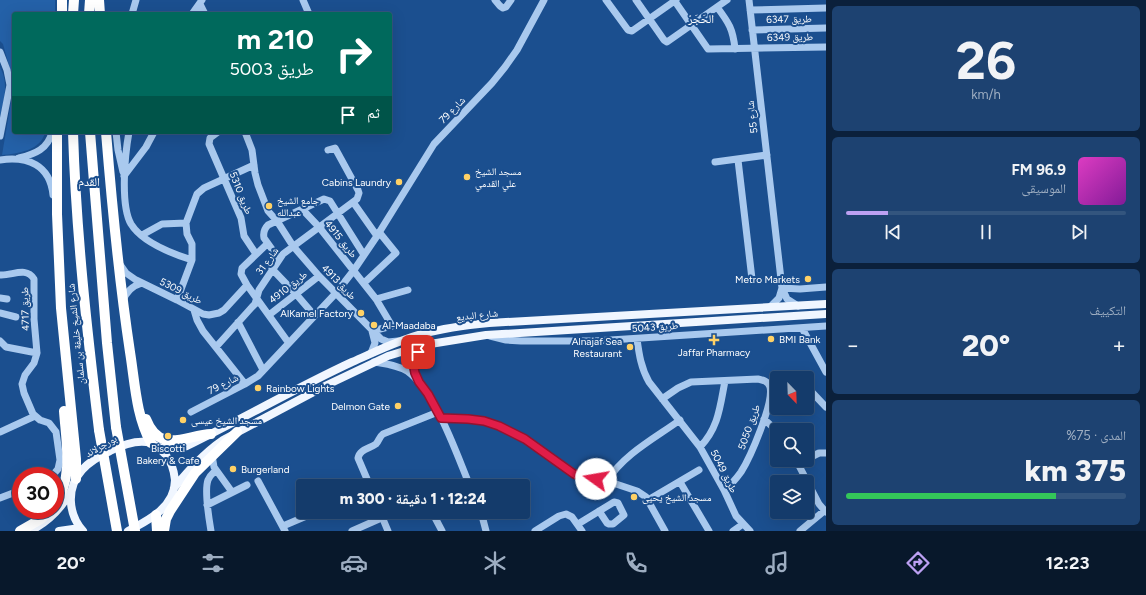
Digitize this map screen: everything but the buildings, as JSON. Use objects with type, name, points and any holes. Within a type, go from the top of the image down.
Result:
[{"type":"highway","points":[[62,0],[62,12]]},
{"type":"highway","points":[[73,12],[74,0]]},
{"type":"highway","points":[[89,12],[90,0]]},
{"type":"highway","points":[[99,0],[100,12]]},
{"type":"highway","points":[[57,134],[57,214],[61,308],[76,459],[76,479]]},
{"type":"highway","name":"شارع الشيخ خليفة بن سلمان","points":[[72,134],[75,197],[83,291],[99,430],[117,531]]},
{"type":"highway","points":[[90,134],[106,335],[116,427],[134,531]]},
{"type":"highway","points":[[106,134],[118,262],[135,386],[146,435],[154,445]]},
{"type":"highway","points":[[64,486],[67,470],[63,390],[66,367]]},
{"type":"highway","points":[[135,386],[141,399],[149,427],[160,437],[175,441],[203,434],[211,434]]},
{"type":"highway","points":[[164,531],[170,511],[195,473],[212,455],[238,432]]},
{"type":"highway","points":[[156,516],[157,531]]},
{"type":"highway","points":[[20,531],[41,519]]},
{"type":"main road","name":"شارع البديع","points":[[154,445],[178,449],[187,446],[324,375],[371,353],[400,341],[442,329],[489,323],[826,304]]},
{"type":"main road","name":"شارع البديع","points":[[174,488],[195,463],[212,448],[238,432],[374,362],[402,351],[424,345],[486,335],[826,314]]},
{"type":"main road","name":"بورجرلاند","points":[[82,531],[75,521],[71,510],[70,499],[76,479],[87,465],[97,457],[125,444],[135,442],[154,445]]},
{"type":"main road","points":[[128,531],[156,516],[168,502],[174,488],[175,481],[173,468],[166,456],[154,445]]},
{"type":"main road","points":[[30,531],[47,521],[56,513],[72,491]]},
{"type":"main road","points":[[60,531],[72,529],[82,531]]},
{"type":"street","points":[[133,12],[136,0]]},
{"type":"street","points":[[302,0],[308,12]]},
{"type":"street","points":[[495,0],[503,8],[507,6],[511,0]]},
{"type":"street","name":"شارع 79","points":[[190,412],[252,380],[336,292],[354,270],[378,234],[434,144],[492,83],[505,67],[520,44],[544,0]]},
{"type":"street","points":[[606,0],[630,31],[675,0],[708,49],[754,48]]},
{"type":"street","points":[[636,0],[666,42],[727,0]]},
{"type":"street","name":"شارع 55","points":[[749,0],[782,288]]},
{"type":"street","points":[[194,12],[201,2]]},
{"type":"street","points":[[201,2],[204,12]]},
{"type":"street","points":[[718,7],[731,27],[736,49]]},
{"type":"street","points":[[750,10],[826,8]]},
{"type":"street","name":"طريق 6347","points":[[752,30],[826,28]]},
{"type":"street","name":"طريق 6349","points":[[754,48],[826,47]]},
{"type":"street","points":[[0,52],[7,70],[10,84],[0,136]]},
{"type":"street","points":[[0,160],[15,159],[31,155],[41,150],[48,142],[51,134]]},
{"type":"street","points":[[116,134],[124,176],[129,218],[132,224],[142,235],[161,247],[192,260]]},
{"type":"street","points":[[124,176],[129,134]]},
{"type":"street","points":[[124,176],[146,147],[153,134]]},
{"type":"street","name":"طريق 5310","points":[[215,134],[210,138],[209,144],[241,218],[244,236],[256,254]]},
{"type":"street","name":"طريق 4913","points":[[246,134],[252,150],[255,173],[264,202],[268,211],[277,221],[293,246],[319,276],[372,331],[388,342],[400,341]]},
{"type":"street","points":[[328,150],[335,148],[358,190],[358,196],[353,202],[378,234],[396,253],[364,283]]},
{"type":"street","points":[[714,162],[767,155]]},
{"type":"street","points":[[15,159],[33,163],[44,170],[50,181],[57,214]]},
{"type":"street","points":[[738,160],[752,278]]},
{"type":"street","points":[[177,300],[192,260],[192,244],[187,234],[186,223],[197,194],[200,190],[254,165]]},
{"type":"street","points":[[279,259],[267,244],[263,234],[268,225],[321,200],[327,199],[338,213],[364,255]]},
{"type":"street","name":"شارع 31","points":[[216,347],[252,307],[259,290],[279,259],[293,246],[353,202]]},
{"type":"street","name":"طريق 4915","points":[[302,209],[319,227],[354,270],[376,299],[392,326],[372,331]]},
{"type":"street","points":[[142,235],[162,224],[186,223]]},
{"type":"street","points":[[267,244],[241,270],[241,274],[247,285],[288,342]]},
{"type":"street","name":"طريق 5309","points":[[118,262],[130,277],[203,314],[209,315],[219,313],[224,310],[247,285]]},
{"type":"street","points":[[272,270],[296,294],[314,316]]},
{"type":"street","name":"طريق 4717","points":[[0,275],[25,272],[30,273],[34,279],[34,319],[37,353]]},
{"type":"street","name":"طريق 4910","points":[[270,315],[319,276]]},
{"type":"street","points":[[123,304],[129,290],[142,283]]},
{"type":"street","points":[[782,288],[800,289],[826,287]]},
{"type":"street","points":[[782,288],[787,299],[798,306]]},
{"type":"street","points":[[770,308],[779,298],[782,288]]},
{"type":"street","points":[[376,299],[408,290]]},
{"type":"street","points":[[194,310],[199,326],[245,384]]},
{"type":"street","points":[[0,313],[16,317]]},
{"type":"street","points":[[238,322],[262,370]]},
{"type":"street","name":"طريق 5043","points":[[486,335],[506,340],[567,342],[826,326]]},
{"type":"street","points":[[802,328],[826,372]]},
{"type":"street","points":[[371,353],[375,343],[372,331]]},
{"type":"street","name":"طريق 5049","points":[[637,338],[639,356],[644,372],[654,390],[680,420],[700,447],[724,490],[736,516],[750,531]]},
{"type":"street","points":[[0,341],[6,347],[37,353],[34,363],[25,375],[22,384],[24,393],[35,416],[40,420],[49,423],[56,432],[60,460],[58,467]]},
{"type":"street","points":[[424,345],[413,363],[413,368],[419,382],[428,394],[439,415],[467,479]]},
{"type":"street","points":[[374,362],[400,368],[419,382]]},
{"type":"street","name":"طريق 5050","points":[[662,398],[691,382],[758,379],[764,380],[768,384],[770,395],[755,445],[742,471],[724,490]]},
{"type":"street","points":[[700,447],[715,427],[725,381]]},
{"type":"street","points":[[814,394],[824,402]]},
{"type":"street","points":[[367,479],[358,458],[361,452],[376,444],[380,436],[383,434],[439,415],[484,421],[499,426],[525,439],[574,474],[607,481],[643,494],[648,500],[665,531]]},
{"type":"street","points":[[0,432],[35,416]]},
{"type":"street","points":[[764,419],[770,425]]},
{"type":"street","points":[[607,481],[614,470],[624,460],[680,420]]},
{"type":"street","points":[[814,455],[819,452],[826,453]]},
{"type":"street","points":[[212,455],[212,461],[215,468],[232,492]]},
{"type":"street","points":[[202,466],[208,465],[215,468]]},
{"type":"street","points":[[800,467],[825,512],[800,531]]},
{"type":"street","points":[[211,531],[207,504],[208,480],[215,468]]},
{"type":"street","points":[[648,500],[699,470]]},
{"type":"street","points":[[258,481],[284,528],[302,519]]},
{"type":"street","points":[[680,482],[709,531]]},
{"type":"street","points":[[207,504],[247,485]]},
{"type":"street","points":[[0,498],[12,493]]},
{"type":"street","points":[[578,524],[599,511]]},
{"type":"street","points":[[535,531],[563,514],[570,515],[582,531]]},
{"type":"street","points":[[352,531],[374,519]]},
{"type":"street","points":[[383,519],[388,531]]},
{"type":"street","points":[[435,519],[441,531]]},
{"type":"street","points":[[483,519],[486,531]]},
{"type":"street","points":[[733,531],[743,524]]},
{"type":"shaded area","points":[[0,0],[55,0],[55,12],[12,12],[12,77],[3,44],[0,41]]},
{"type":"shaded area","points":[[0,67],[3,73],[5,92],[0,117]]},
{"type":"shaded area","points":[[12,96],[12,134],[44,134],[39,143],[28,150],[15,154],[2,155]]},
{"type":"place","name":"مسجد الشيخ علي القدمي","points":[[467,177]]},
{"type":"place","name":"Cabins Laundry","points":[[399,182]]},
{"type":"place","name":"جامع الشيخ عبدالله","points":[[269,206]]},
{"type":"place","name":"Metro Markets","points":[[808,279]]},
{"type":"place","name":"AlKamel Factory","points":[[361,313]]},
{"type":"place","name":"Al-Maadaba","points":[[374,325]]},
{"type":"place","name":"BMI Bank","points":[[771,339]]},
{"type":"place","name":"Jaffar Pharmacy","points":[[714,340]]},
{"type":"place","name":"Alnajaf Sea Restaurant","points":[[630,347]]},
{"type":"place","name":"Rainbow Lights","points":[[258,388]]},
{"type":"place","name":"Delmon Gate","points":[[398,406]]},
{"type":"place","name":"مسجد الشيخ عيسى","points":[[183,420]]},
{"type":"place","name":"Biscotti Bakery & Cafe","points":[[168,436]]},
{"type":"place","name":"Burgerland","points":[[233,469]]},
{"type":"place","name":"مسجد الشيخ يحيى","points":[[634,497]]},
{"type":"district","name":"الحَجَرْ","points":[[701,19]]},
{"type":"district","name":"القدم","points":[[89,182]]},
{"type":"route","points":[[418,352],[414,359],[413,368],[419,382],[428,394],[441,418],[484,421],[499,426],[525,439],[574,474],[596,479]]}]
